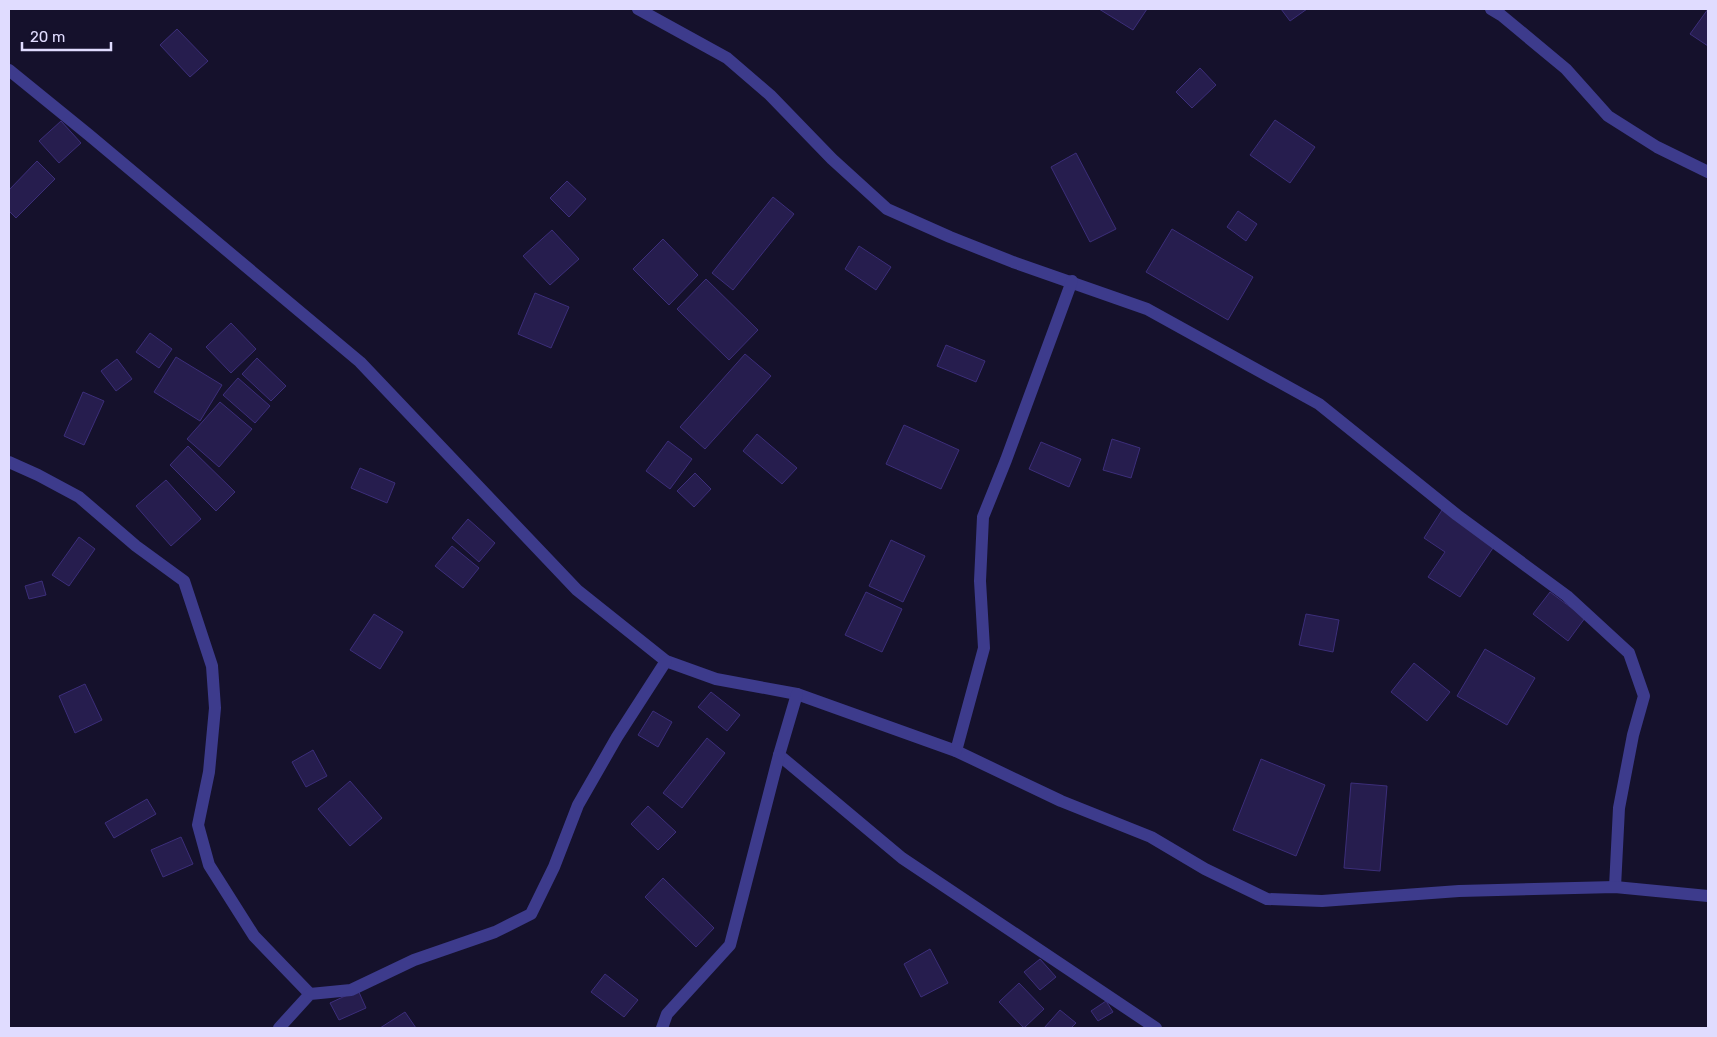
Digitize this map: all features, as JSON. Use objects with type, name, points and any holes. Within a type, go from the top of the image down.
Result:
[{"type":"street","points":[[638,9],[727,58],[770,95],[832,159],[887,209],[1013,262],[1072,281],[1147,309],[1319,404],[1457,515],[1567,596],[1629,653],[1644,696],[1633,736],[1619,808],[1615,887]]},
{"type":"street","points":[[1491,9],[1501,15],[1566,69],[1608,116],[1657,147],[1708,172]]},
{"type":"street","points":[[9,70],[360,362],[577,590],[666,661],[716,678],[797,694],[956,751],[1061,801],[1150,837],[1205,869],[1267,899],[1322,902],[1459,891],[1615,887],[1708,896]]},
{"type":"street","points":[[956,751],[984,648],[980,581],[984,517],[1072,281]]},
{"type":"street","points":[[9,462],[79,497],[136,546],[184,581],[212,666],[215,708],[209,772],[198,825],[209,865],[254,936],[310,994]]},
{"type":"street","points":[[279,1028],[310,994],[351,990],[414,960],[495,932],[531,914],[554,868],[578,805],[617,736],[666,661]]},
{"type":"street","points":[[662,1028],[667,1014],[730,945],[779,755],[797,694]]},
{"type":"street","points":[[779,755],[902,858],[1156,1028]]},
{"type":"building","points":[[1099,9],[1147,9],[1133,30]]},
{"type":"building","points":[[1281,9],[1307,9],[1290,21]]},
{"type":"building","points":[[1708,9],[1708,46],[1690,34]]},
{"type":"building","points":[[177,29],[208,61],[190,77],[160,45]]},
{"type":"building","points":[[1200,68],[1216,85],[1192,108],[1176,92]]},
{"type":"building","points":[[1275,120],[1315,147],[1290,183],[1250,155]]},
{"type":"building","points":[[61,121],[81,143],[59,163],[39,141]]},
{"type":"building","points":[[1076,153],[1116,229],[1090,242],[1051,167]]},
{"type":"building","points":[[37,161],[55,179],[16,218],[9,211],[9,190]]},
{"type":"building","points":[[567,181],[586,199],[569,217],[550,198]]},
{"type":"building","points":[[773,197],[794,214],[733,290],[712,273]]},
{"type":"building","points":[[1238,211],[1257,224],[1246,241],[1227,227]]},
{"type":"building","points":[[1172,229],[1253,277],[1228,320],[1146,272]]},
{"type":"building","points":[[552,230],[579,259],[550,285],[523,256]]},
{"type":"building","points":[[663,239],[698,275],[669,305],[633,269]]},
{"type":"building","points":[[859,246],[891,267],[876,290],[845,269]]},
{"type":"building","points":[[706,279],[758,330],[729,360],[677,309]]},
{"type":"building","points":[[535,293],[569,307],[551,348],[518,334]]},
{"type":"building","points":[[231,323],[256,349],[231,373],[206,347]]},
{"type":"building","points":[[150,333],[172,349],[159,368],[136,352]]},
{"type":"building","points":[[946,345],[985,361],[976,382],[937,366]]},
{"type":"building","points":[[745,354],[771,376],[705,449],[680,427]]},
{"type":"building","points":[[176,357],[222,385],[200,421],[154,392]]},
{"type":"building","points":[[257,358],[286,386],[271,401],[242,374]]},
{"type":"building","points":[[117,359],[132,379],[116,391],[101,371]]},
{"type":"building","points":[[238,378],[270,406],[255,423],[223,395]]},
{"type":"building","points":[[83,392],[104,401],[84,445],[64,436]]},
{"type":"building","points":[[220,402],[252,429],[219,467],[187,439]]},
{"type":"building","points":[[904,425],[959,450],[941,489],[886,464]]},
{"type":"building","points":[[757,434],[797,468],[782,484],[743,451]]},
{"type":"building","points":[[1112,439],[1140,448],[1131,478],[1103,470]]},
{"type":"building","points":[[668,441],[692,459],[670,489],[646,471]]},
{"type":"building","points":[[1041,442],[1081,459],[1069,487],[1029,469]]},
{"type":"building","points":[[188,446],[235,492],[216,511],[170,465]]},
{"type":"building","points":[[360,468],[395,483],[387,503],[351,488]]},
{"type":"building","points":[[695,473],[711,489],[694,507],[677,491]]},
{"type":"building","points":[[166,480],[201,519],[171,546],[136,506]]},
{"type":"building","points":[[1442,510],[1495,545],[1460,597],[1428,577],[1445,552],[1424,538]]},
{"type":"building","points":[[468,519],[495,543],[479,562],[452,538]]},
{"type":"building","points":[[79,537],[95,549],[69,586],[52,575]]},
{"type":"building","points":[[891,540],[925,556],[903,602],[869,586]]},
{"type":"building","points":[[452,546],[479,568],[463,588],[435,566]]},
{"type":"building","points":[[42,581],[46,595],[29,599],[25,586]]},
{"type":"building","points":[[866,592],[902,609],[882,652],[845,635]]},
{"type":"building","points":[[1550,592],[1585,618],[1568,641],[1533,614]]},
{"type":"building","points":[[374,614],[403,632],[380,669],[350,650]]},
{"type":"building","points":[[1306,614],[1339,620],[1333,652],[1299,645]]},
{"type":"building","points":[[1485,649],[1535,678],[1507,725],[1457,696]]},
{"type":"building","points":[[1414,663],[1450,692],[1427,721],[1391,692]]},
{"type":"building","points":[[85,684],[102,720],[75,733],[59,696]]},
{"type":"building","points":[[711,692],[740,715],[727,731],[698,707]]},
{"type":"building","points":[[653,711],[672,722],[658,747],[638,735]]},
{"type":"building","points":[[707,738],[725,753],[682,808],[663,793]]},
{"type":"building","points":[[313,750],[327,776],[306,787],[292,762]]},
{"type":"building","points":[[1261,759],[1325,785],[1296,856],[1233,830]]},
{"type":"building","points":[[350,781],[382,818],[350,846],[318,809]]},
{"type":"building","points":[[1351,783],[1387,786],[1380,871],[1344,868]]},
{"type":"building","points":[[147,799],[156,814],[114,838],[105,823]]},
{"type":"building","points":[[648,806],[676,832],[658,850],[631,824]]},
{"type":"building","points":[[181,837],[193,864],[163,877],[151,850]]},
{"type":"building","points":[[663,878],[714,928],[696,947],[645,897]]},
{"type":"building","points":[[930,949],[948,983],[921,997],[904,964]]},
{"type":"building","points":[[1040,959],[1056,977],[1040,990],[1024,972]]},
{"type":"building","points":[[605,974],[638,1000],[624,1017],[591,992]]},
{"type":"building","points":[[1019,983],[1044,1009],[1024,1028],[999,1002]]},
{"type":"building","points":[[358,990],[366,1008],[339,1020],[330,1003]]},
{"type":"building","points":[[1106,1001],[1113,1012],[1098,1021],[1091,1011]]},
{"type":"building","points":[[1060,1010],[1076,1023],[1071,1028],[1044,1028]]},
{"type":"building","points":[[405,1012],[416,1028],[380,1028]]}]
